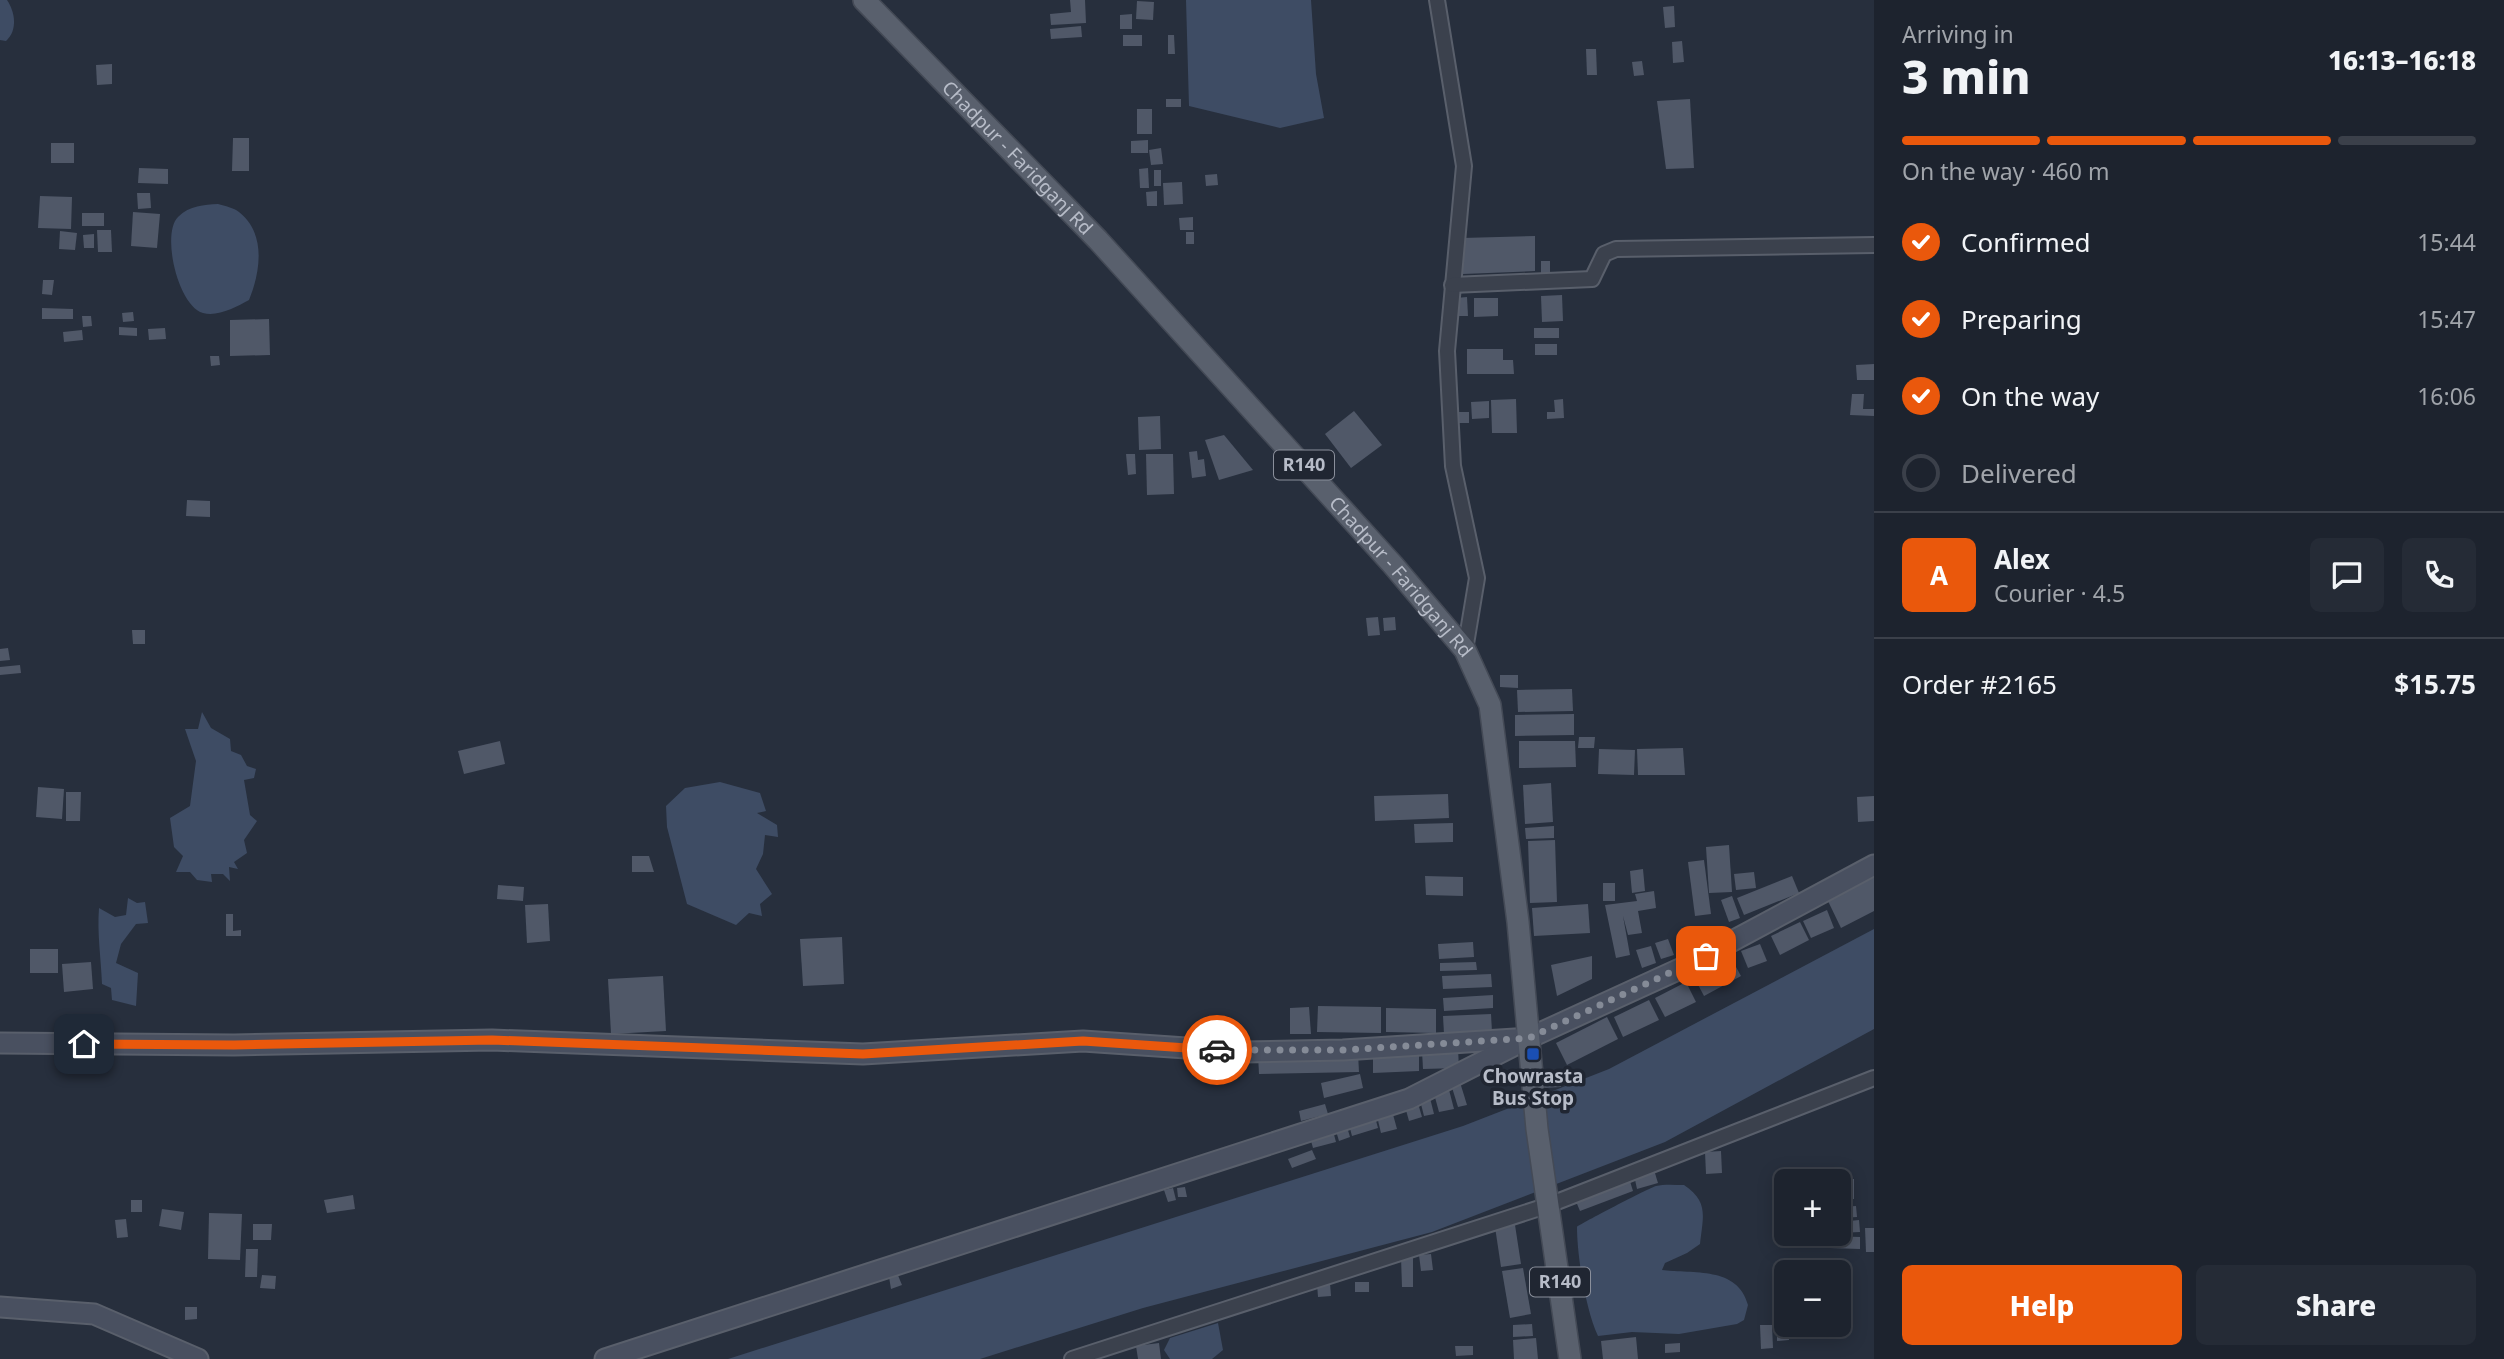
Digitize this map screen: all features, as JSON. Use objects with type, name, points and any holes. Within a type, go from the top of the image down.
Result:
[{"type":"main road","name":"Chadpur - Faridganj Rd","points":[[864,0],[1098,240],[1338,502],[1465,650],[1490,705],[1529,1038]]},
{"type":"main road","points":[[605,1359],[1409,1099],[1529,1038],[1682,968],[1874,865]]},
{"type":"main road","points":[[0,1042],[234,1045],[492,1040],[863,1054],[1083,1041],[1245,1052],[1343,1050],[1529,1038]]},
{"type":"main road","name":"R140","points":[[1529,1038],[1537,1129],[1570,1359]]},
{"type":"main road","points":[[0,1307],[94,1314],[198,1359]]},
{"type":"street","points":[[1437,0],[1464,166],[1447,351],[1453,466],[1477,578],[1465,650]]},
{"type":"street","points":[[1452,285],[1591,279],[1604,254],[1616,250],[1874,245]]},
{"type":"street","points":[[1072,1359],[1549,1205],[1874,1078]]},
{"type":"water","points":[[0,0],[7,0],[13,15],[14,26],[6,41],[0,40]]},
{"type":"water","points":[[1186,0],[1311,0],[1316,74],[1324,118],[1280,128],[1189,106]]},
{"type":"water","points":[[218,204],[237,211],[248,221],[254,231],[259,254],[256,278],[249,300],[227,311],[209,314],[194,308],[186,297],[175,269],[171,238],[178,217],[187,210]]},
{"type":"water","points":[[202,712],[211,728],[230,739],[231,751],[241,755],[247,766],[256,769],[254,778],[244,780],[250,815],[257,821],[244,840],[247,853],[234,862],[238,869],[229,867],[230,881],[223,874],[211,874],[212,882],[197,880],[190,872],[176,872],[183,856],[174,847],[170,818],[190,806],[196,761],[185,729],[198,729]]},
{"type":"water","points":[[720,782],[760,793],[766,811],[757,813],[777,825],[778,837],[765,835],[763,854],[756,869],[772,894],[760,904],[762,916],[749,913],[736,925],[687,904],[667,827],[666,806],[685,788]]},
{"type":"water","points":[[128,898],[137,903],[145,902],[148,923],[136,924],[121,944],[116,963],[138,973],[136,1006],[112,1000],[111,988],[102,984],[99,908],[115,917],[126,915]]},
{"type":"water","points":[[1874,929],[1874,1029],[1665,1142],[1432,1232],[1143,1308],[980,1359],[728,1359],[1463,1126],[1609,1069]]},
{"type":"water","points":[[1684,1185],[1701,1204],[1703,1218],[1700,1244],[1665,1263],[1662,1270],[1713,1274],[1735,1284],[1743,1292],[1748,1305],[1744,1320],[1737,1324],[1679,1334],[1632,1332],[1598,1336],[1583,1283],[1577,1227],[1656,1186]]},
{"type":"water","points":[[1218,1323],[1223,1350],[1212,1359],[1170,1359],[1164,1350],[1170,1338]]},
{"type":"building","points":[[1070,0],[1085,0],[1086,23],[1051,25],[1050,14],[1071,12]]},
{"type":"building","points":[[1137,1],[1154,2],[1153,20],[1136,19]]},
{"type":"building","points":[[1674,6],[1675,27],[1665,28],[1663,7]]},
{"type":"building","points":[[1132,14],[1132,29],[1120,29],[1120,15]]},
{"type":"building","points":[[1081,26],[1082,37],[1051,39],[1050,29]]},
{"type":"building","points":[[1123,35],[1142,35],[1142,46],[1123,46]]},
{"type":"building","points":[[1168,35],[1174,35],[1175,54],[1168,54]]},
{"type":"building","points":[[1682,41],[1684,62],[1673,63],[1672,42]]},
{"type":"building","points":[[1586,49],[1596,49],[1597,75],[1587,75]]},
{"type":"building","points":[[1642,61],[1644,75],[1634,76],[1632,62]]},
{"type":"building","points":[[112,64],[112,84],[97,85],[96,65]]},
{"type":"building","points":[[1166,99],[1181,99],[1181,107],[1166,107]]},
{"type":"building","points":[[1690,99],[1694,168],[1666,169],[1657,101]]},
{"type":"building","points":[[1137,109],[1152,109],[1152,134],[1137,134]]},
{"type":"building","points":[[233,138],[249,138],[249,171],[232,171]]},
{"type":"building","points":[[1148,140],[1148,153],[1131,153],[1131,141]]},
{"type":"building","points":[[51,143],[74,143],[74,163],[51,163]]},
{"type":"building","points":[[1161,148],[1163,164],[1151,165],[1149,150]]},
{"type":"building","points":[[139,168],[168,169],[168,184],[138,183]]},
{"type":"building","points":[[1148,168],[1149,188],[1140,188],[1139,169]]},
{"type":"building","points":[[1154,170],[1161,170],[1161,186],[1154,186]]},
{"type":"building","points":[[1217,174],[1218,185],[1206,186],[1205,175]]},
{"type":"building","points":[[1182,182],[1183,204],[1164,205],[1163,183]]},
{"type":"building","points":[[1157,191],[1157,206],[1147,206],[1146,192]]},
{"type":"building","points":[[137,193],[150,193],[151,208],[138,209]]},
{"type":"building","points":[[40,196],[72,197],[71,229],[38,228]]},
{"type":"building","points":[[133,212],[160,214],[157,248],[131,246]]},
{"type":"building","points":[[82,213],[104,213],[104,226],[82,226]]},
{"type":"building","points":[[1193,217],[1193,230],[1180,230],[1179,218]]},
{"type":"building","points":[[97,230],[111,230],[112,252],[98,252]]},
{"type":"building","points":[[60,231],[77,233],[75,250],[59,249]]},
{"type":"building","points":[[1186,232],[1194,232],[1194,244],[1186,244]]},
{"type":"building","points":[[94,234],[94,248],[84,248],[83,235]]},
{"type":"building","points":[[1535,236],[1535,271],[1463,274],[1462,238]]},
{"type":"building","points":[[1541,261],[1550,261],[1550,276],[1541,275]]},
{"type":"building","points":[[43,280],[54,280],[52,295],[42,294]]},
{"type":"building","points":[[1562,295],[1563,321],[1542,322],[1541,296]]},
{"type":"building","points":[[1467,297],[1468,316],[1457,316],[1456,298]]},
{"type":"building","points":[[1474,298],[1498,298],[1498,316],[1474,317]]},
{"type":"building","points":[[42,308],[73,309],[73,319],[42,319]]},
{"type":"building","points":[[133,312],[134,321],[123,322],[122,313]]},
{"type":"building","points":[[82,316],[91,316],[92,326],[83,327]]},
{"type":"building","points":[[269,319],[270,355],[230,356],[230,320]]},
{"type":"building","points":[[119,327],[137,328],[137,336],[119,335]]},
{"type":"building","points":[[165,328],[166,339],[149,340],[148,329]]},
{"type":"building","points":[[1534,328],[1559,328],[1559,338],[1534,338]]},
{"type":"building","points":[[82,330],[83,340],[64,342],[63,332]]},
{"type":"building","points":[[1535,344],[1557,344],[1557,355],[1535,355]]},
{"type":"building","points":[[1467,349],[1503,349],[1503,360],[1513,360],[1514,374],[1467,374]]},
{"type":"building","points":[[210,356],[219,356],[220,365],[211,366]]},
{"type":"building","points":[[1874,364],[1874,380],[1857,380],[1856,365]]},
{"type":"building","points":[[1852,394],[1864,394],[1863,409],[1874,409],[1874,416],[1850,415]]},
{"type":"building","points":[[1516,399],[1517,433],[1492,433],[1491,400]]},
{"type":"building","points":[[1563,399],[1564,418],[1547,419],[1547,412],[1555,412],[1554,400]]},
{"type":"building","points":[[1489,401],[1489,418],[1472,419],[1471,402]]},
{"type":"building","points":[[1354,411],[1382,445],[1351,468],[1325,434]]},
{"type":"building","points":[[1456,412],[1469,412],[1469,423],[1457,423]]},
{"type":"building","points":[[1160,416],[1161,449],[1139,450],[1138,417]]},
{"type":"building","points":[[1224,435],[1253,470],[1219,480],[1205,440]]},
{"type":"building","points":[[1197,451],[1198,460],[1204,459],[1206,476],[1192,478],[1189,452]]},
{"type":"building","points":[[1126,454],[1135,454],[1136,474],[1128,475]]},
{"type":"building","points":[[1146,454],[1173,454],[1174,494],[1147,495]]},
{"type":"building","points":[[187,500],[210,501],[210,517],[186,516]]},
{"type":"building","points":[[1378,617],[1380,635],[1368,636],[1366,618]]},
{"type":"building","points":[[1395,617],[1396,630],[1384,631],[1383,618]]},
{"type":"building","points":[[132,630],[145,630],[145,644],[133,644]]},
{"type":"building","points":[[8,648],[10,660],[0,661],[0,649]]},
{"type":"building","points":[[20,665],[21,673],[0,675],[0,667]]},
{"type":"building","points":[[1500,675],[1518,675],[1518,688],[1500,687]]},
{"type":"building","points":[[1572,689],[1573,711],[1518,712],[1517,690]]},
{"type":"building","points":[[1574,714],[1574,735],[1515,736],[1515,715]]},
{"type":"building","points":[[1579,737],[1595,737],[1594,748],[1578,748]]},
{"type":"building","points":[[500,741],[505,764],[464,774],[458,751]]},
{"type":"building","points":[[1519,741],[1575,741],[1576,767],[1519,768]]},
{"type":"building","points":[[1683,748],[1685,775],[1638,775],[1637,749]]},
{"type":"building","points":[[1599,749],[1635,750],[1634,775],[1598,774]]},
{"type":"building","points":[[1551,783],[1553,822],[1525,824],[1523,785]]},
{"type":"building","points":[[38,787],[64,789],[62,819],[36,817]]},
{"type":"building","points":[[66,792],[81,792],[80,821],[66,821]]},
{"type":"building","points":[[1448,794],[1449,818],[1375,821],[1374,796]]},
{"type":"building","points":[[1874,796],[1874,821],[1858,822],[1857,797]]},
{"type":"building","points":[[1453,823],[1453,842],[1415,843],[1414,824]]},
{"type":"building","points":[[1554,826],[1554,838],[1526,839],[1525,828]]},
{"type":"building","points":[[1555,840],[1557,902],[1530,903],[1528,841]]},
{"type":"building","points":[[1729,845],[1732,892],[1709,893],[1706,847]]},
{"type":"building","points":[[632,856],[649,856],[654,872],[632,872]]},
{"type":"building","points":[[1704,860],[1711,914],[1695,916],[1688,862]]},
{"type":"building","points":[[1643,869],[1645,891],[1632,893],[1630,871]]},
{"type":"building","points":[[1754,872],[1756,888],[1736,890],[1734,874]]},
{"type":"building","points":[[1874,875],[1874,911],[1841,928],[1827,899]]},
{"type":"building","points":[[1425,876],[1463,877],[1463,896],[1426,895]]},
{"type":"building","points":[[1792,876],[1799,893],[1744,915],[1737,898]]},
{"type":"building","points":[[1603,883],[1615,883],[1615,901],[1603,901]]},
{"type":"building","points":[[498,885],[524,887],[523,901],[497,899]]},
{"type":"building","points":[[1654,891],[1656,908],[1638,911],[1642,933],[1628,935],[1623,916],[1630,955],[1616,958],[1605,905],[1637,901],[1635,894]]},
{"type":"building","points":[[1732,896],[1740,918],[1729,922],[1721,900]]},
{"type":"building","points":[[548,904],[550,941],[527,943],[525,905]]},
{"type":"building","points":[[1588,904],[1590,933],[1534,936],[1532,908]]},
{"type":"building","points":[[1827,910],[1834,928],[1811,938],[1803,921]]},
{"type":"building","points":[[226,914],[233,914],[233,931],[241,930],[241,936],[226,936]]},
{"type":"building","points":[[1800,922],[1809,940],[1780,955],[1771,936]]},
{"type":"building","points":[[1697,928],[1702,943],[1688,948],[1683,934]]},
{"type":"building","points":[[842,937],[844,984],[803,986],[800,939]]},
{"type":"building","points":[[1668,939],[1674,955],[1661,959],[1655,943]]},
{"type":"building","points":[[1473,942],[1474,957],[1439,959],[1438,944]]},
{"type":"building","points":[[1760,944],[1767,961],[1748,968],[1741,951]]},
{"type":"building","points":[[1651,946],[1656,963],[1642,968],[1636,950]]},
{"type":"building","points":[[30,949],[58,949],[58,973],[30,973]]},
{"type":"building","points":[[1592,956],[1592,979],[1557,996],[1551,965]]},
{"type":"building","points":[[1731,958],[1741,976],[1704,996],[1694,977]]},
{"type":"building","points":[[91,962],[93,989],[64,992],[62,964]]},
{"type":"building","points":[[1476,962],[1477,970],[1440,971],[1440,963]]},
{"type":"building","points":[[1491,974],[1492,987],[1443,989],[1442,976]]},
{"type":"building","points":[[663,976],[666,1031],[611,1034],[608,979]]},
{"type":"building","points":[[1686,982],[1696,1002],[1665,1017],[1655,998]]},
{"type":"building","points":[[1493,995],[1493,1008],[1444,1011],[1443,998]]},
{"type":"building","points":[[1649,1000],[1659,1020],[1623,1037],[1614,1017]]},
{"type":"building","points":[[1318,1006],[1381,1007],[1381,1033],[1317,1032]]},
{"type":"building","points":[[1309,1007],[1311,1034],[1290,1034],[1290,1008]]},
{"type":"building","points":[[1386,1008],[1436,1009],[1436,1033],[1386,1032]]},
{"type":"building","points":[[1491,1014],[1492,1032],[1444,1034],[1443,1016]]},
{"type":"building","points":[[1607,1017],[1618,1039],[1567,1065],[1556,1043]]},
{"type":"building","points":[[1419,1049],[1419,1071],[1373,1073],[1373,1050]]},
{"type":"building","points":[[1458,1049],[1459,1068],[1423,1069],[1422,1051]]},
{"type":"building","points":[[1358,1053],[1359,1072],[1259,1074],[1258,1055]]},
{"type":"building","points":[[1360,1074],[1363,1088],[1324,1098],[1321,1083]]},
{"type":"building","points":[[1560,1076],[1561,1087],[1543,1088],[1542,1077]]},
{"type":"building","points":[[1459,1079],[1467,1105],[1458,1107],[1450,1081]]},
{"type":"building","points":[[1448,1086],[1454,1109],[1439,1112],[1433,1090]]},
{"type":"building","points":[[1429,1094],[1434,1114],[1424,1116],[1419,1096]]},
{"type":"building","points":[[1389,1100],[1397,1129],[1381,1133],[1374,1104]]},
{"type":"building","points":[[1417,1100],[1422,1117],[1409,1121],[1404,1103]]},
{"type":"building","points":[[1325,1104],[1328,1114],[1301,1121],[1299,1111]]},
{"type":"building","points":[[1372,1106],[1378,1128],[1352,1136],[1346,1113]]},
{"type":"building","points":[[1329,1116],[1336,1142],[1313,1148],[1306,1123]]},
{"type":"building","points":[[1344,1117],[1350,1137],[1339,1141],[1333,1121]]},
{"type":"building","points":[[1312,1150],[1316,1159],[1292,1168],[1288,1159]]},
{"type":"building","points":[[1721,1151],[1722,1173],[1706,1174],[1705,1152]]},
{"type":"building","points":[[1654,1170],[1658,1183],[1637,1189],[1634,1175]]},
{"type":"building","points":[[1629,1178],[1633,1191],[1580,1211],[1575,1199]]},
{"type":"building","points":[[1851,1179],[1854,1179],[1854,1199],[1851,1199]]},
{"type":"building","points":[[1185,1187],[1187,1197],[1178,1197],[1177,1188]]},
{"type":"building","points":[[1173,1188],[1176,1200],[1168,1202],[1164,1190]]},
{"type":"building","points":[[353,1195],[355,1209],[327,1213],[324,1200]]},
{"type":"building","points":[[131,1200],[142,1200],[142,1212],[131,1212]]},
{"type":"building","points":[[1851,1206],[1856,1206],[1857,1217],[1851,1217]]},
{"type":"building","points":[[162,1209],[184,1212],[181,1230],[159,1226]]},
{"type":"building","points":[[209,1213],[242,1214],[240,1260],[208,1259]]},
{"type":"building","points":[[126,1219],[128,1237],[117,1238],[115,1220]]},
{"type":"building","points":[[1859,1220],[1860,1232],[1851,1232],[1851,1221]]},
{"type":"building","points":[[253,1224],[272,1224],[271,1240],[253,1240]]},
{"type":"building","points":[[1515,1225],[1521,1264],[1501,1267],[1495,1227]]},
{"type":"building","points":[[1865,1228],[1874,1228],[1874,1252],[1866,1252]]},
{"type":"building","points":[[1851,1237],[1860,1237],[1860,1249],[1830,1248],[1851,1246]]},
{"type":"building","points":[[246,1249],[258,1249],[257,1277],[245,1277]]},
{"type":"building","points":[[1431,1254],[1433,1270],[1421,1271],[1419,1255]]},
{"type":"building","points":[[1401,1257],[1413,1257],[1413,1287],[1402,1287]]},
{"type":"building","points":[[1523,1268],[1531,1314],[1510,1318],[1502,1271]]},
{"type":"building","points":[[897,1273],[902,1285],[891,1289],[889,1277],[873,1282],[871,1276]]},
{"type":"building","points":[[262,1275],[276,1276],[275,1289],[260,1288]]},
{"type":"building","points":[[1355,1282],[1369,1282],[1369,1292],[1355,1292]]},
{"type":"building","points":[[1330,1283],[1331,1296],[1318,1297],[1317,1284]]},
{"type":"building","points":[[185,1307],[197,1307],[197,1319],[185,1320]]},
{"type":"building","points":[[1532,1324],[1533,1336],[1513,1337],[1513,1325]]},
{"type":"building","points":[[1760,1325],[1772,1325],[1773,1348],[1761,1349]]},
{"type":"building","points":[[1636,1337],[1638,1359],[1603,1359],[1601,1341]]},
{"type":"building","points":[[1777,1337],[1789,1337],[1789,1340],[1777,1341]]},
{"type":"building","points":[[1536,1338],[1538,1359],[1514,1359],[1513,1340]]},
{"type":"building","points":[[1159,1343],[1161,1359],[1138,1359],[1136,1346]]},
{"type":"building","points":[[1680,1343],[1680,1352],[1665,1353],[1665,1344]]},
{"type":"building","points":[[1455,1346],[1473,1346],[1473,1355],[1456,1356]]},
{"type":"way so far","points":[[1217,1050],[1343,1050],[1529,1038],[1706,956]]},
{"type":"place","name":"Chowrasta Bus Stop","points":[[1533,1054]]},
{"type":"route","points":[[84,1044],[234,1045],[492,1040],[863,1054],[1083,1041],[1217,1050]]}]
